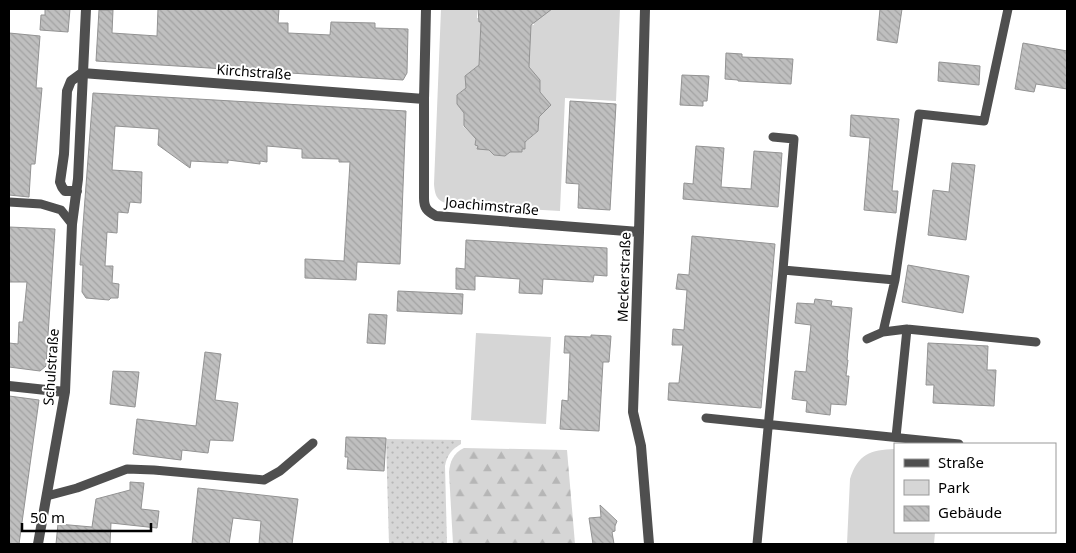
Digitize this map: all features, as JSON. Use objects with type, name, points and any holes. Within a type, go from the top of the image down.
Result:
[{"type":"street","name":"Schulstraße","points":[[38,544],[65,392],[72,224],[77,191],[86,9]]},
{"type":"street","name":"Joachimstraße","points":[[426,9],[424,206],[428,212],[436,216],[639,232]]},
{"type":"street","name":"Meckerstraße","points":[[645,9],[633,412],[641,446],[648,544]]},
{"type":"street","name":"Kirchstraße","points":[[82,73],[424,98]]},
{"type":"street","points":[[77,191],[65,191],[60,182],[64,154],[67,91],[71,81],[82,73]]},
{"type":"street","points":[[9,386],[65,392]]},
{"type":"lane","points":[[883,332],[894,280],[919,114],[984,121],[1008,9]]},
{"type":"lane","points":[[757,544],[794,139],[774,137]]},
{"type":"lane","points":[[9,202],[41,204],[61,210],[72,224]]},
{"type":"lane","points":[[783,270],[894,280]]},
{"type":"lane","points":[[896,437],[907,329]]},
{"type":"lane","points":[[866,339],[883,332],[907,329],[1036,342]]},
{"type":"lane","points":[[706,418],[950,443]]},
{"type":"lane","points":[[47,496],[77,488],[127,469],[264,480],[280,471],[313,443]]},
{"type":"green space","points":[[441,9],[477,9],[477,18],[481,22],[479,67],[468,74],[468,87],[457,95],[457,103],[461,109],[464,109],[468,121],[463,126],[474,137],[476,136],[475,145],[478,146],[477,149],[488,148],[494,155],[505,156],[511,150],[513,152],[521,152],[522,149],[525,149],[525,140],[527,141],[538,131],[534,127],[539,114],[547,109],[547,101],[540,95],[528,69],[531,25],[534,25],[539,10],[536,9],[620,9],[616,101],[565,98],[560,211],[453,205],[441,201],[435,193]]},
{"type":"green space","points":[[476,333],[551,337],[546,424],[471,420]]},
{"type":"green space","points":[[386,439],[461,440],[461,444],[453,450],[445,466],[447,544],[389,544]]},
{"type":"green space","points":[[464,448],[567,450],[575,544],[453,544],[449,472],[453,458],[457,452]]},
{"type":"green space","points":[[894,449],[894,533],[935,533],[934,544],[847,544],[850,479],[861,459],[872,452]]},
{"type":"building","points":[[45,9],[70,9],[68,32],[40,30],[41,15],[45,15]]},
{"type":"building","points":[[158,9],[279,9],[278,23],[288,23],[288,33],[330,35],[331,22],[375,23],[375,28],[408,29],[407,73],[403,80],[96,61],[99,10],[113,10],[112,33],[157,36]]},
{"type":"building","points":[[478,9],[552,9],[531,25],[529,67],[540,80],[540,92],[551,105],[539,117],[538,131],[525,142],[525,149],[522,149],[522,152],[510,152],[505,156],[494,155],[489,150],[477,149],[478,146],[475,145],[476,139],[464,126],[464,113],[457,104],[457,95],[466,88],[465,76],[479,65],[481,22],[479,22]]},
{"type":"building","points":[[880,9],[902,9],[897,43],[877,40]]},
{"type":"building","points":[[9,33],[40,36],[36,88],[42,88],[35,164],[31,164],[29,197],[9,195]]},
{"type":"building","points":[[1023,43],[1067,51],[1067,89],[1036,84],[1034,92],[1015,89]]},
{"type":"building","points":[[726,53],[742,54],[742,57],[793,59],[791,84],[725,79]]},
{"type":"building","points":[[939,62],[980,66],[979,85],[938,81]]},
{"type":"building","points":[[682,75],[709,76],[707,101],[703,101],[703,106],[680,105]]},
{"type":"building","points":[[93,93],[406,111],[400,264],[357,262],[356,280],[305,278],[305,259],[344,261],[350,162],[339,162],[339,159],[302,158],[302,149],[267,146],[267,162],[260,161],[260,164],[228,160],[228,163],[191,161],[190,168],[158,145],[159,129],[115,126],[112,170],[142,172],[141,203],[130,202],[128,213],[118,212],[117,233],[107,232],[105,266],[113,266],[112,283],[119,284],[118,298],[111,298],[109,300],[86,298],[82,292],[83,265],[80,265]]},
{"type":"building","points":[[570,101],[616,104],[610,210],[578,208],[579,184],[566,183]]},
{"type":"building","points":[[851,115],[899,119],[892,191],[898,191],[896,213],[864,210],[870,138],[850,136]]},
{"type":"building","points":[[696,146],[724,148],[721,187],[751,189],[754,151],[782,153],[778,207],[683,199],[684,183],[693,184]]},
{"type":"building","points":[[952,163],[975,165],[966,240],[928,235],[933,190],[949,192]]},
{"type":"building","points":[[9,227],[55,229],[46,366],[40,371],[9,367],[9,343],[18,344],[19,322],[23,322],[27,282],[9,282]]},
{"type":"building","points":[[692,236],[775,244],[761,408],[668,400],[669,383],[679,383],[683,345],[672,345],[673,329],[684,330],[687,290],[676,289],[678,274],[689,275]]},
{"type":"building","points":[[466,240],[607,248],[607,276],[594,275],[593,282],[543,279],[542,294],[519,293],[520,279],[475,276],[475,290],[456,289],[456,268],[465,269]]},
{"type":"building","points":[[908,265],[969,276],[963,313],[902,302]]},
{"type":"building","points":[[398,291],[463,294],[462,314],[397,311]]},
{"type":"building","points":[[815,299],[832,301],[831,306],[852,308],[846,376],[849,376],[846,405],[831,404],[830,415],[806,412],[807,401],[792,399],[795,371],[806,372],[811,325],[795,323],[797,303],[814,304]]},
{"type":"building","points":[[369,314],[387,315],[385,344],[367,343]]},
{"type":"building","points":[[591,335],[611,336],[609,362],[603,362],[599,431],[560,429],[562,400],[568,401],[570,353],[564,353],[565,336],[591,337]]},
{"type":"building","points":[[928,343],[988,346],[987,370],[996,370],[994,406],[933,403],[934,385],[926,385]]},
{"type":"building","points":[[205,352],[221,354],[215,400],[238,403],[233,441],[210,440],[208,453],[182,450],[181,460],[133,454],[137,419],[196,426]]},
{"type":"building","points":[[113,371],[139,372],[135,407],[110,404]]},
{"type":"building","points":[[9,396],[39,400],[19,544],[9,544]]},
{"type":"building","points":[[346,437],[386,438],[384,471],[347,469],[348,457],[345,457]]},
{"type":"building","points":[[130,482],[144,483],[141,509],[159,511],[157,528],[111,523],[110,544],[56,544],[58,524],[92,527],[96,499],[130,490]]},
{"type":"building","points":[[198,488],[298,499],[292,544],[259,544],[261,521],[233,518],[229,544],[192,544]]},
{"type":"building","points":[[600,505],[617,521],[615,531],[612,532],[614,544],[593,544],[589,518],[601,517]]}]
